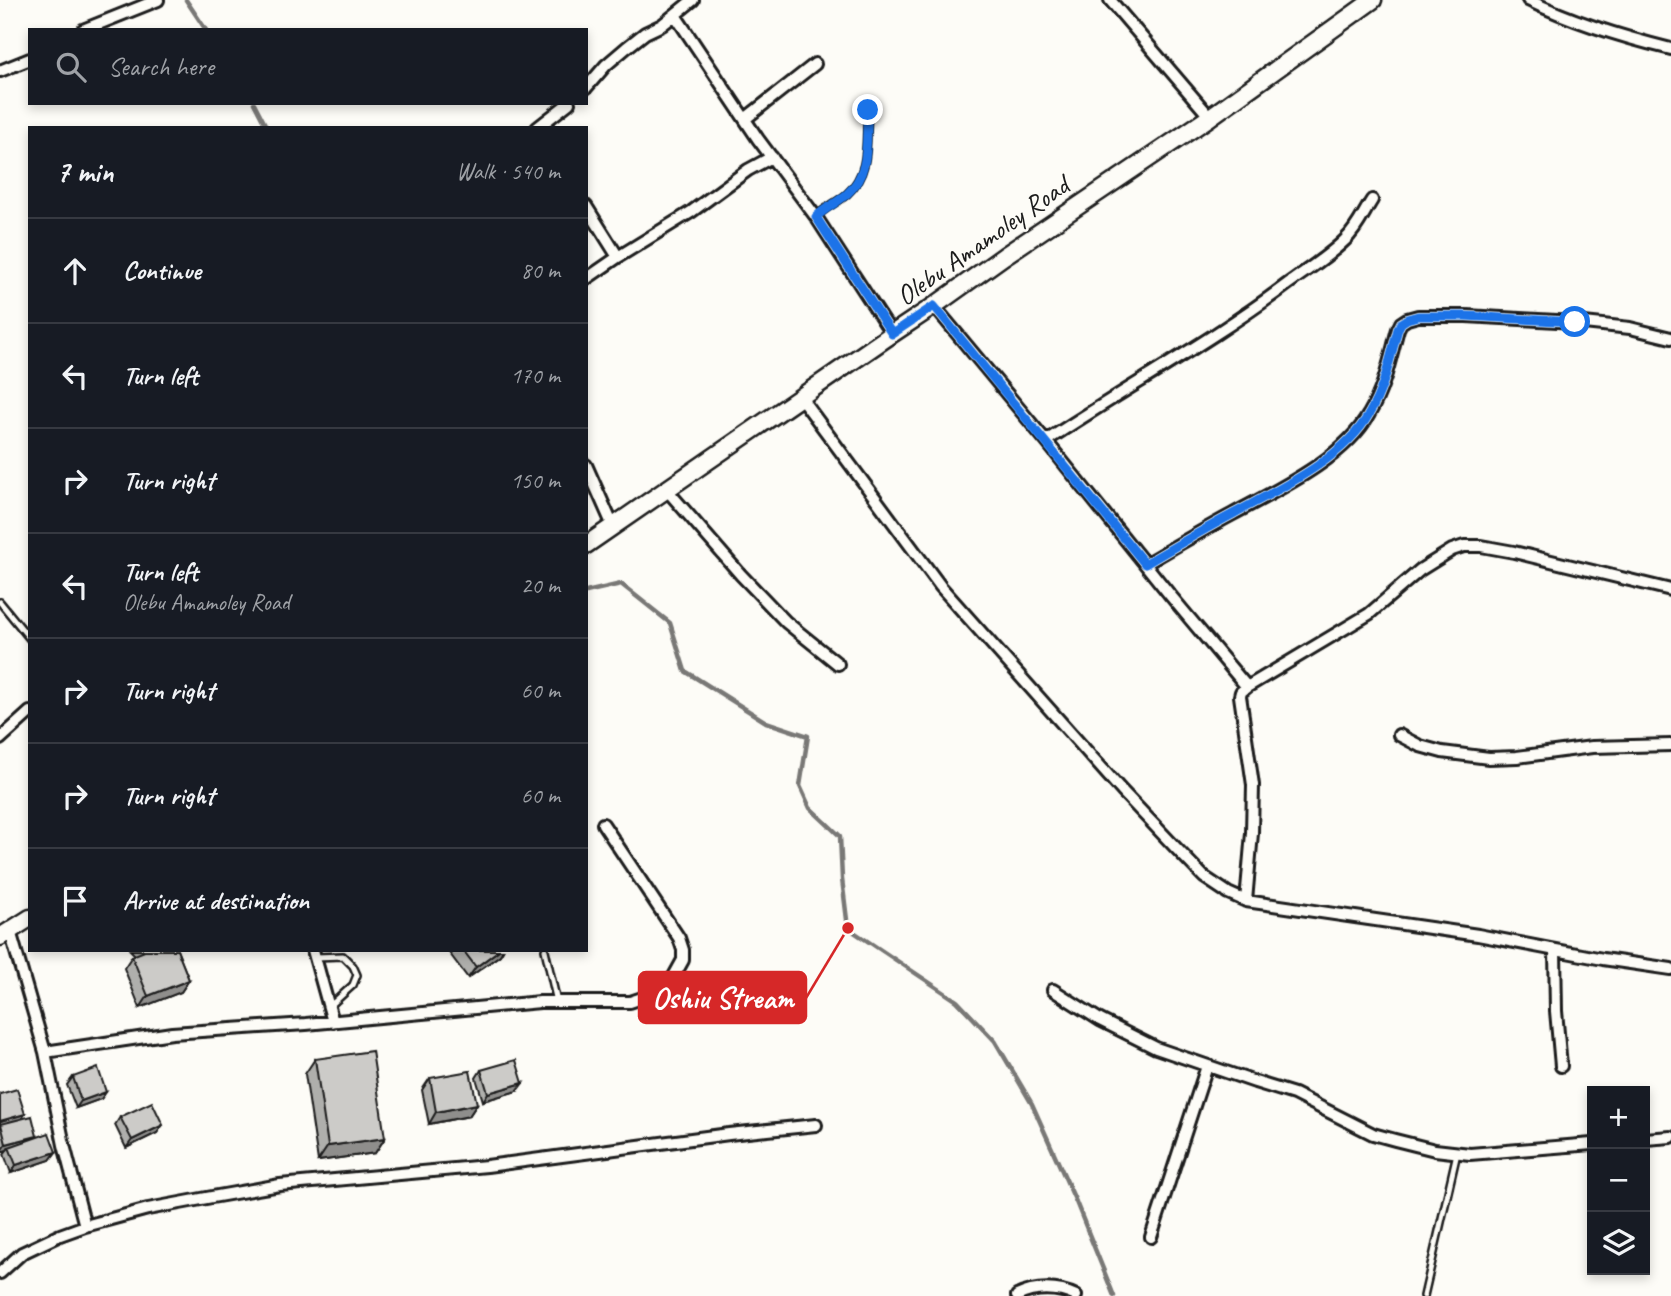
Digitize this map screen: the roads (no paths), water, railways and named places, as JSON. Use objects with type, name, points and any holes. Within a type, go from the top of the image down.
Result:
[{"type":"street","points":[[88,28],[158,0]]},
{"type":"street","points":[[588,86],[625,48],[693,0]]},
{"type":"street","points":[[1110,0],[1210,117]]},
{"type":"street","name":"Olebu Amamoley Road","points":[[588,544],[1014,248],[1210,117],[1373,0]]},
{"type":"street","points":[[1528,0],[1634,40],[1671,50]]},
{"type":"street","points":[[675,15],[745,119],[816,217],[892,334]]},
{"type":"street","points":[[0,71],[28,60]]},
{"type":"street","points":[[745,119],[816,64]]},
{"type":"street","points":[[540,126],[566,105]]},
{"type":"street","points":[[588,278],[680,219],[748,170],[772,157]]},
{"type":"street","points":[[1046,441],[1221,332],[1270,297],[1345,241],[1372,200]]},
{"type":"street","points":[[588,209],[618,257]]},
{"type":"street","points":[[934,306],[1247,687]]},
{"type":"street","points":[[1145,564],[1318,465],[1355,435],[1369,415],[1378,395],[1389,369],[1398,329],[1407,319],[1418,316],[1465,316],[1575,322],[1630,328],[1671,338]]},
{"type":"street","points":[[801,398],[950,598],[1122,791],[1204,877],[1228,893],[1246,901],[1478,934],[1671,969]]},
{"type":"street","points":[[588,470],[613,526]]},
{"type":"street","points":[[667,490],[786,622],[838,664]]},
{"type":"street","points":[[1246,901],[1253,785],[1240,696],[1247,687],[1369,614],[1420,570],[1464,546],[1514,552],[1671,590]]},
{"type":"street","points":[[0,738],[28,714]]},
{"type":"street","points":[[1399,735],[1420,746],[1442,752],[1489,758],[1592,747],[1671,745]]},
{"type":"street","points":[[45,1052],[172,1033],[333,1022],[498,1005],[630,1002],[651,995],[673,978],[683,960],[683,950],[679,938],[603,824]]},
{"type":"street","points":[[28,919],[5,934],[45,1052],[64,1145],[85,1226]]},
{"type":"street","points":[[1555,950],[1556,1011],[1561,1066]]},
{"type":"street","points":[[314,954],[333,1022]]},
{"type":"street","points":[[1054,990],[1100,1020],[1156,1048],[1294,1094],[1373,1134],[1435,1150],[1470,1154],[1587,1144]]},
{"type":"street","points":[[1151,1237],[1207,1066]]},
{"type":"street","points":[[0,1273],[22,1253],[85,1226],[148,1209],[280,1185],[487,1166],[816,1125]]},
{"type":"street","points":[[1650,1139],[1671,1137]]},
{"type":"street","points":[[1017,1296],[1049,1289],[1076,1296]]},
{"type":"lane","points":[[816,217],[859,181],[866,150],[868,110]]},
{"type":"lane","points":[[0,601],[28,636]]},
{"type":"lane","points":[[546,952],[558,1002]]},
{"type":"lane","points":[[314,954],[343,956],[353,966],[357,975],[353,985],[330,1006]]},
{"type":"lane","points":[[1424,1296],[1457,1153]]},
{"type":"waterway","points":[[186,0],[205,28]]},
{"type":"waterway","points":[[255,105],[266,126]]},
{"type":"waterway","points":[[588,592],[621,584],[670,623],[685,671],[766,722],[808,736],[800,786],[810,808],[840,836],[848,928],[957,1001],[995,1041],[1032,1104],[1114,1296]]},
{"type":"place","name":"Oshiu Stream","points":[[848,928]]}]
